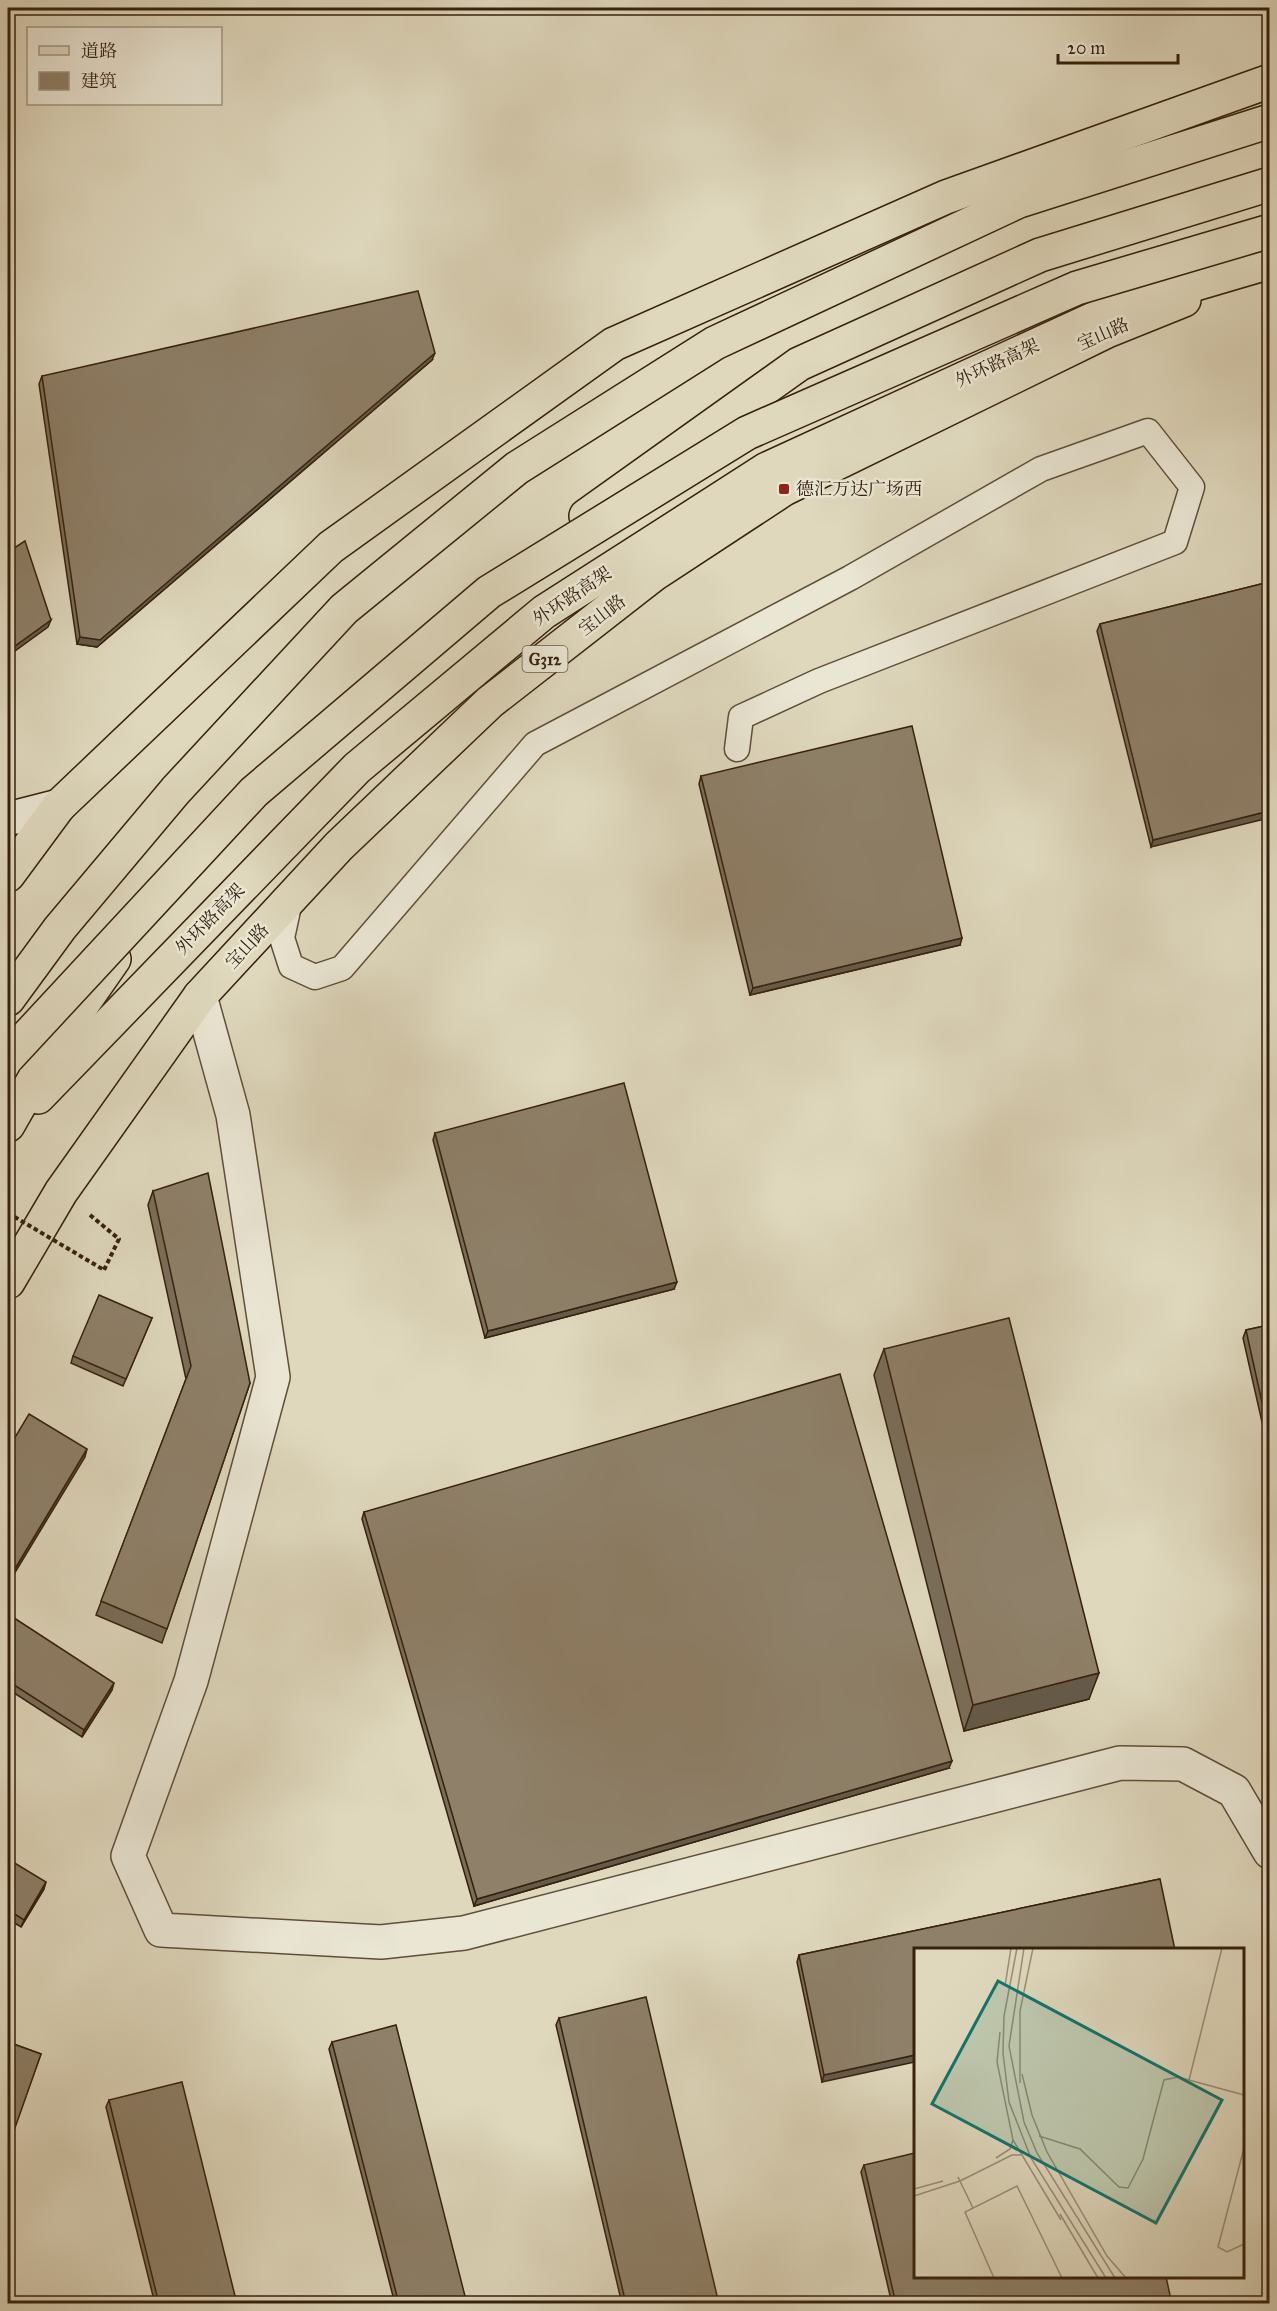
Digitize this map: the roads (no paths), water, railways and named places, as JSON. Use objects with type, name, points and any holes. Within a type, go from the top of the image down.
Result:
[{"type":"main road","points":[[8,875],[59,806],[331,547],[614,344],[946,197],[1269,81]]},
{"type":"main road","points":[[8,999],[60,928],[176,790],[344,609],[517,468],[716,343],[1018,201],[1269,121]]},
{"type":"main road","points":[[8,1127],[51,1048],[109,965],[248,818],[418,664],[588,515],[799,364],[1040,255],[1269,184]]},
{"type":"main road","name":"外环路高架","points":[[8,1057],[254,792],[489,592],[747,432],[1077,288],[1269,231]]},
{"type":"main road","name":"外环路高架","points":[[8,1127],[357,768],[544,612],[766,469],[1124,305],[1269,264]]},
{"type":"main road","name":"宝山路","points":[[8,1282],[62,1192],[200,996],[339,846],[490,702],[653,575],[784,489],[1107,331],[1269,264]]},
{"type":"street","points":[[8,817],[59,806]]},
{"type":"street","points":[[200,996],[233,1115],[273,1377],[191,1681],[128,1856],[161,1930],[381,1942],[464,1933],[1120,1763],[1184,1764],[1234,1791],[1269,1852]]},
{"type":"lane","points":[[290,901],[282,938],[291,966],[315,977],[342,969],[535,744],[850,578],[1041,469],[1148,431],[1192,487],[1175,542],[819,681],[741,717],[737,748]]},
{"type":"place","name":"德汇万达广场西","points":[[784,489]]}]
